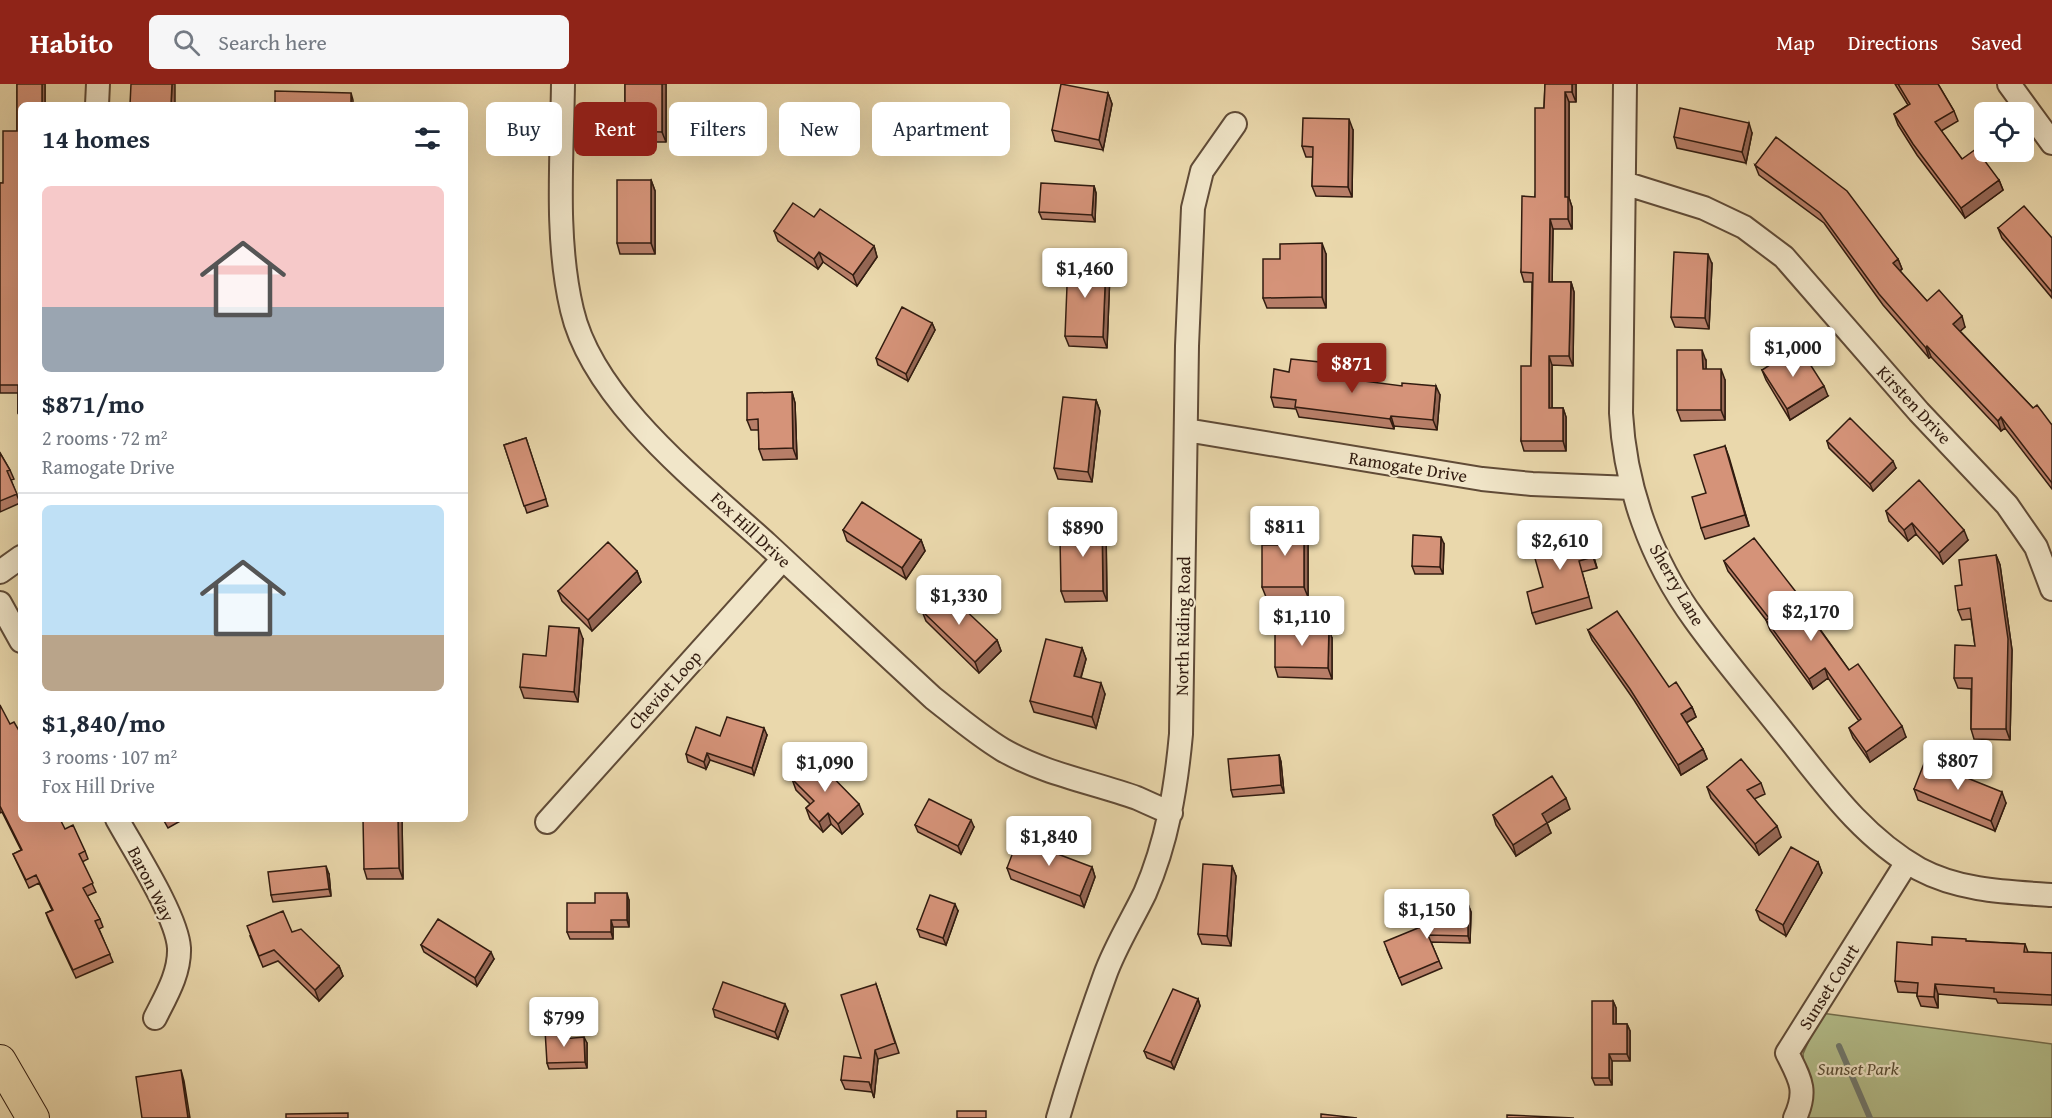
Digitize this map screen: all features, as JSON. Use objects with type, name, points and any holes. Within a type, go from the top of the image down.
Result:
[{"type":"highway","points":[[0,1061],[33,1118]]},
{"type":"street","points":[[97,102],[98,84]]},
{"type":"street","name":"Fox Hill Drive","points":[[563,84],[562,219],[564,266],[572,310],[587,352],[598,373],[626,410],[677,461],[933,698],[968,727],[1003,750],[1070,778],[1136,798],[1171,813]]},
{"type":"street","name":"Sherry Lane","points":[[1625,84],[1621,413],[1625,459],[1632,488],[1655,551],[1695,620],[1840,802],[1879,843],[1907,862],[1946,880],[1971,887],[2052,895]]},
{"type":"street","points":[[2009,84],[2052,142]]},
{"type":"street","name":"North Riding Road","points":[[1058,1118],[1105,974],[1145,892],[1162,847],[1171,813],[1181,734],[1186,430],[1193,208],[1202,171],[1235,124]]},
{"type":"street","name":"Kirsten Drive","points":[[1624,183],[1704,208],[1744,227],[1765,240],[1785,257],[1875,363],[2007,505],[2036,547],[2052,589]]},
{"type":"street","name":"Ramogate Drive","points":[[1186,430],[1482,479],[1532,484],[1632,488]]},
{"type":"street","points":[[0,572],[18,559]]},
{"type":"street","name":"Cheviot Loop","points":[[546,822],[783,559]]},
{"type":"street","points":[[0,603],[18,636]]},
{"type":"street","name":"Baron Way","points":[[119,822],[169,914],[179,948],[174,978],[155,1018]]},
{"type":"street","name":"Sunset Court","points":[[1795,1118],[1801,1105],[1802,1082],[1787,1053],[1907,862]]},
{"type":"green space","name":"Sunset Park","points":[[1821,1013],[2052,1044],[2052,1118],[1808,1118],[1803,1054]]},
{"type":"building","points":[[17,84],[42,84],[42,102],[18,102],[18,385],[0,385],[0,183],[3,183],[3,131],[17,131]]},
{"type":"building","points":[[131,84],[172,84],[171,102],[130,102]]},
{"type":"building","points":[[625,84],[662,84],[662,132],[657,132],[657,102],[625,102]]},
{"type":"building","points":[[1061,84],[1108,93],[1099,140],[1052,130]]},
{"type":"building","points":[[1545,84],[1572,84],[1572,92],[1565,92],[1565,197],[1568,197],[1568,219],[1550,219],[1549,282],[1571,282],[1569,356],[1549,356],[1549,408],[1563,408],[1563,441],[1521,441],[1521,366],[1531,366],[1533,273],[1521,272],[1522,196],[1535,197],[1535,108],[1544,108]]},
{"type":"building","points":[[1898,84],[1938,84],[1954,111],[1935,122],[1962,159],[1974,150],[1974,162],[1986,162],[1999,180],[1961,208],[1913,144],[1894,114],[1910,104]]},
{"type":"building","points":[[275,91],[351,93],[351,102],[275,102]]},
{"type":"building","points":[[1680,108],[1749,123],[1742,152],[1674,137]]},
{"type":"building","points":[[1303,118],[1349,119],[1348,187],[1312,186],[1313,147],[1302,146]]},
{"type":"building","points":[[1776,137],[1847,191],[1898,259],[1893,263],[1927,301],[1939,290],[1962,316],[1953,324],[2033,408],[2037,405],[2052,425],[2052,483],[2001,417],[1998,421],[1927,346],[1926,348],[1879,294],[1820,213],[1755,165]]},
{"type":"building","points":[[617,180],[651,180],[651,243],[617,243]]},
{"type":"building","points":[[1041,183],[1094,186],[1092,215],[1039,212]]},
{"type":"building","points":[[793,203],[814,217],[820,209],[874,246],[853,275],[819,252],[814,259],[774,231]]},
{"type":"building","points":[[2024,206],[2052,238],[2052,292],[1998,228]]},
{"type":"building","points":[[1322,243],[1322,297],[1263,298],[1263,259],[1280,259],[1280,244]]},
{"type":"building","points":[[1674,252],[1708,254],[1705,318],[1671,317]]},
{"type":"building","points":[[1068,261],[1106,263],[1103,337],[1065,336]]},
{"type":"building","points":[[902,307],[932,323],[906,374],[876,358]]},
{"type":"building","points":[[1677,350],[1702,350],[1703,369],[1721,369],[1721,410],[1677,410]]},
{"type":"building","points":[[1793,350],[1801,350],[1824,386],[1787,409],[1762,370]]},
{"type":"building","points":[[1291,359],[1320,362],[1318,375],[1402,386],[1402,383],[1436,386],[1433,420],[1391,416],[1390,419],[1295,407],[1296,400],[1271,397],[1274,369],[1289,372]]},
{"type":"building","points":[[792,392],[793,448],[759,449],[758,419],[747,420],[747,393]]},
{"type":"building","points":[[1063,397],[1096,400],[1088,472],[1054,468]]},
{"type":"building","points":[[1850,418],[1893,461],[1870,484],[1827,441]]},
{"type":"building","points":[[526,438],[546,499],[524,506],[504,445]]},
{"type":"building","points":[[1725,446],[1745,515],[1701,528],[1692,497],[1706,493],[1694,455]]},
{"type":"building","points":[[0,453],[10,470],[7,471],[17,494],[0,501]]},
{"type":"building","points":[[1919,480],[1964,530],[1939,553],[1912,523],[1904,530],[1886,511]]},
{"type":"building","points":[[862,502],[921,540],[902,568],[843,530]]},
{"type":"building","points":[[1080,518],[1102,518],[1103,591],[1061,591],[1060,538],[1080,538]]},
{"type":"building","points":[[1278,519],[1304,519],[1304,587],[1262,587],[1262,545],[1278,545]]},
{"type":"building","points":[[1585,529],[1593,557],[1579,561],[1589,597],[1532,613],[1527,592],[1543,587],[1531,544]]},
{"type":"building","points":[[1413,535],[1441,537],[1440,567],[1412,566]]},
{"type":"building","points":[[1754,538],[1796,592],[1794,594],[1849,670],[1858,664],[1902,726],[1866,752],[1849,728],[1861,719],[1825,668],[1809,679],[1766,620],[1769,618],[1724,561]]},
{"type":"building","points":[[608,542],[637,571],[588,620],[558,591]]},
{"type":"building","points":[[1996,555],[2008,639],[2006,729],[1971,729],[1972,678],[1954,678],[1955,645],[1975,646],[1970,608],[1958,610],[1955,586],[1962,585],[1959,560]]},
{"type":"building","points":[[943,589],[997,640],[975,662],[922,611]]},
{"type":"building","points":[[1617,611],[1669,687],[1676,682],[1692,707],[1681,714],[1703,749],[1678,765],[1630,689],[1588,630]]},
{"type":"building","points":[[549,626],[579,628],[574,692],[520,687],[523,654],[546,656]]},
{"type":"building","points":[[1275,626],[1329,628],[1328,668],[1275,667]]},
{"type":"building","points":[[1046,639],[1082,648],[1074,676],[1101,683],[1092,717],[1030,701]]},
{"type":"building","points":[[0,705],[10,724],[14,722],[18,729],[18,822],[62,822],[65,829],[73,825],[85,851],[79,854],[93,883],[83,888],[100,919],[95,921],[110,954],[73,970],[46,913],[53,910],[36,875],[26,880],[13,854],[22,850],[0,806]]},
{"type":"building","points":[[727,717],[764,728],[752,768],[707,753],[704,762],[686,754],[696,727],[720,736]]},
{"type":"building","points":[[1279,755],[1281,785],[1231,790],[1228,759]]},
{"type":"building","points":[[814,758],[859,804],[838,824],[828,813],[819,822],[806,808],[814,801],[792,779]]},
{"type":"building","points":[[1741,759],[1761,783],[1747,790],[1777,826],[1755,844],[1707,787]]},
{"type":"building","points":[[1925,761],[2002,792],[1991,821],[1914,789]]},
{"type":"building","points":[[1552,776],[1566,798],[1542,814],[1547,823],[1513,845],[1493,815]]},
{"type":"building","points":[[929,799],[971,820],[958,846],[915,825]]},
{"type":"building","points":[[363,822],[398,822],[399,868],[364,869]]},
{"type":"building","points":[[1018,839],[1092,867],[1080,896],[1007,868]]},
{"type":"building","points":[[1791,847],[1818,862],[1783,925],[1756,910]]},
{"type":"building","points":[[1203,864],[1232,866],[1227,936],[1198,934]]},
{"type":"building","points":[[326,866],[329,889],[271,895],[268,872]]},
{"type":"building","points":[[595,893],[627,893],[627,920],[611,920],[611,932],[567,932],[567,903],[595,903]]},
{"type":"building","points":[[930,895],[955,904],[943,938],[917,929]]},
{"type":"building","points":[[1440,904],[1468,904],[1468,936],[1428,935],[1439,961],[1399,978],[1384,942],[1440,919]]},
{"type":"building","points":[[283,911],[292,932],[301,929],[339,966],[315,990],[274,950],[259,956],[247,926]]},
{"type":"building","points":[[438,919],[491,952],[475,978],[421,945]]},
{"type":"building","points":[[1932,937],[2025,944],[2024,952],[2052,953],[2052,995],[1994,992],[1994,988],[1935,984],[1934,997],[1917,996],[1918,983],[1895,981],[1897,942],[1932,945]]},
{"type":"building","points":[[723,982],[785,1004],[775,1032],[713,1009]]},
{"type":"building","points":[[876,984],[895,1043],[875,1050],[871,1088],[869,1082],[841,1080],[844,1056],[861,1058],[841,995]]},
{"type":"building","points":[[1173,989],[1198,999],[1171,1062],[1144,1051]]},
{"type":"building","points":[[1592,1001],[1613,1001],[1613,1024],[1627,1024],[1627,1054],[1609,1054],[1609,1078],[1592,1078]]},
{"type":"building","points":[[563,1029],[563,1039],[584,1037],[585,1062],[547,1063],[545,1030]]},
{"type":"building","points":[[181,1070],[188,1118],[142,1118],[136,1077]]},
{"type":"building","points":[[957,1111],[986,1111],[986,1118],[957,1118]]},
{"type":"building","points":[[348,1113],[348,1118],[286,1118],[286,1114]]},
{"type":"building","points":[[1321,1114],[1357,1118],[1321,1118]]},
{"type":"building","points":[[1507,1115],[1574,1118],[1507,1118]]},
{"type":"waterway","points":[[1839,1046],[1870,1118]]}]
